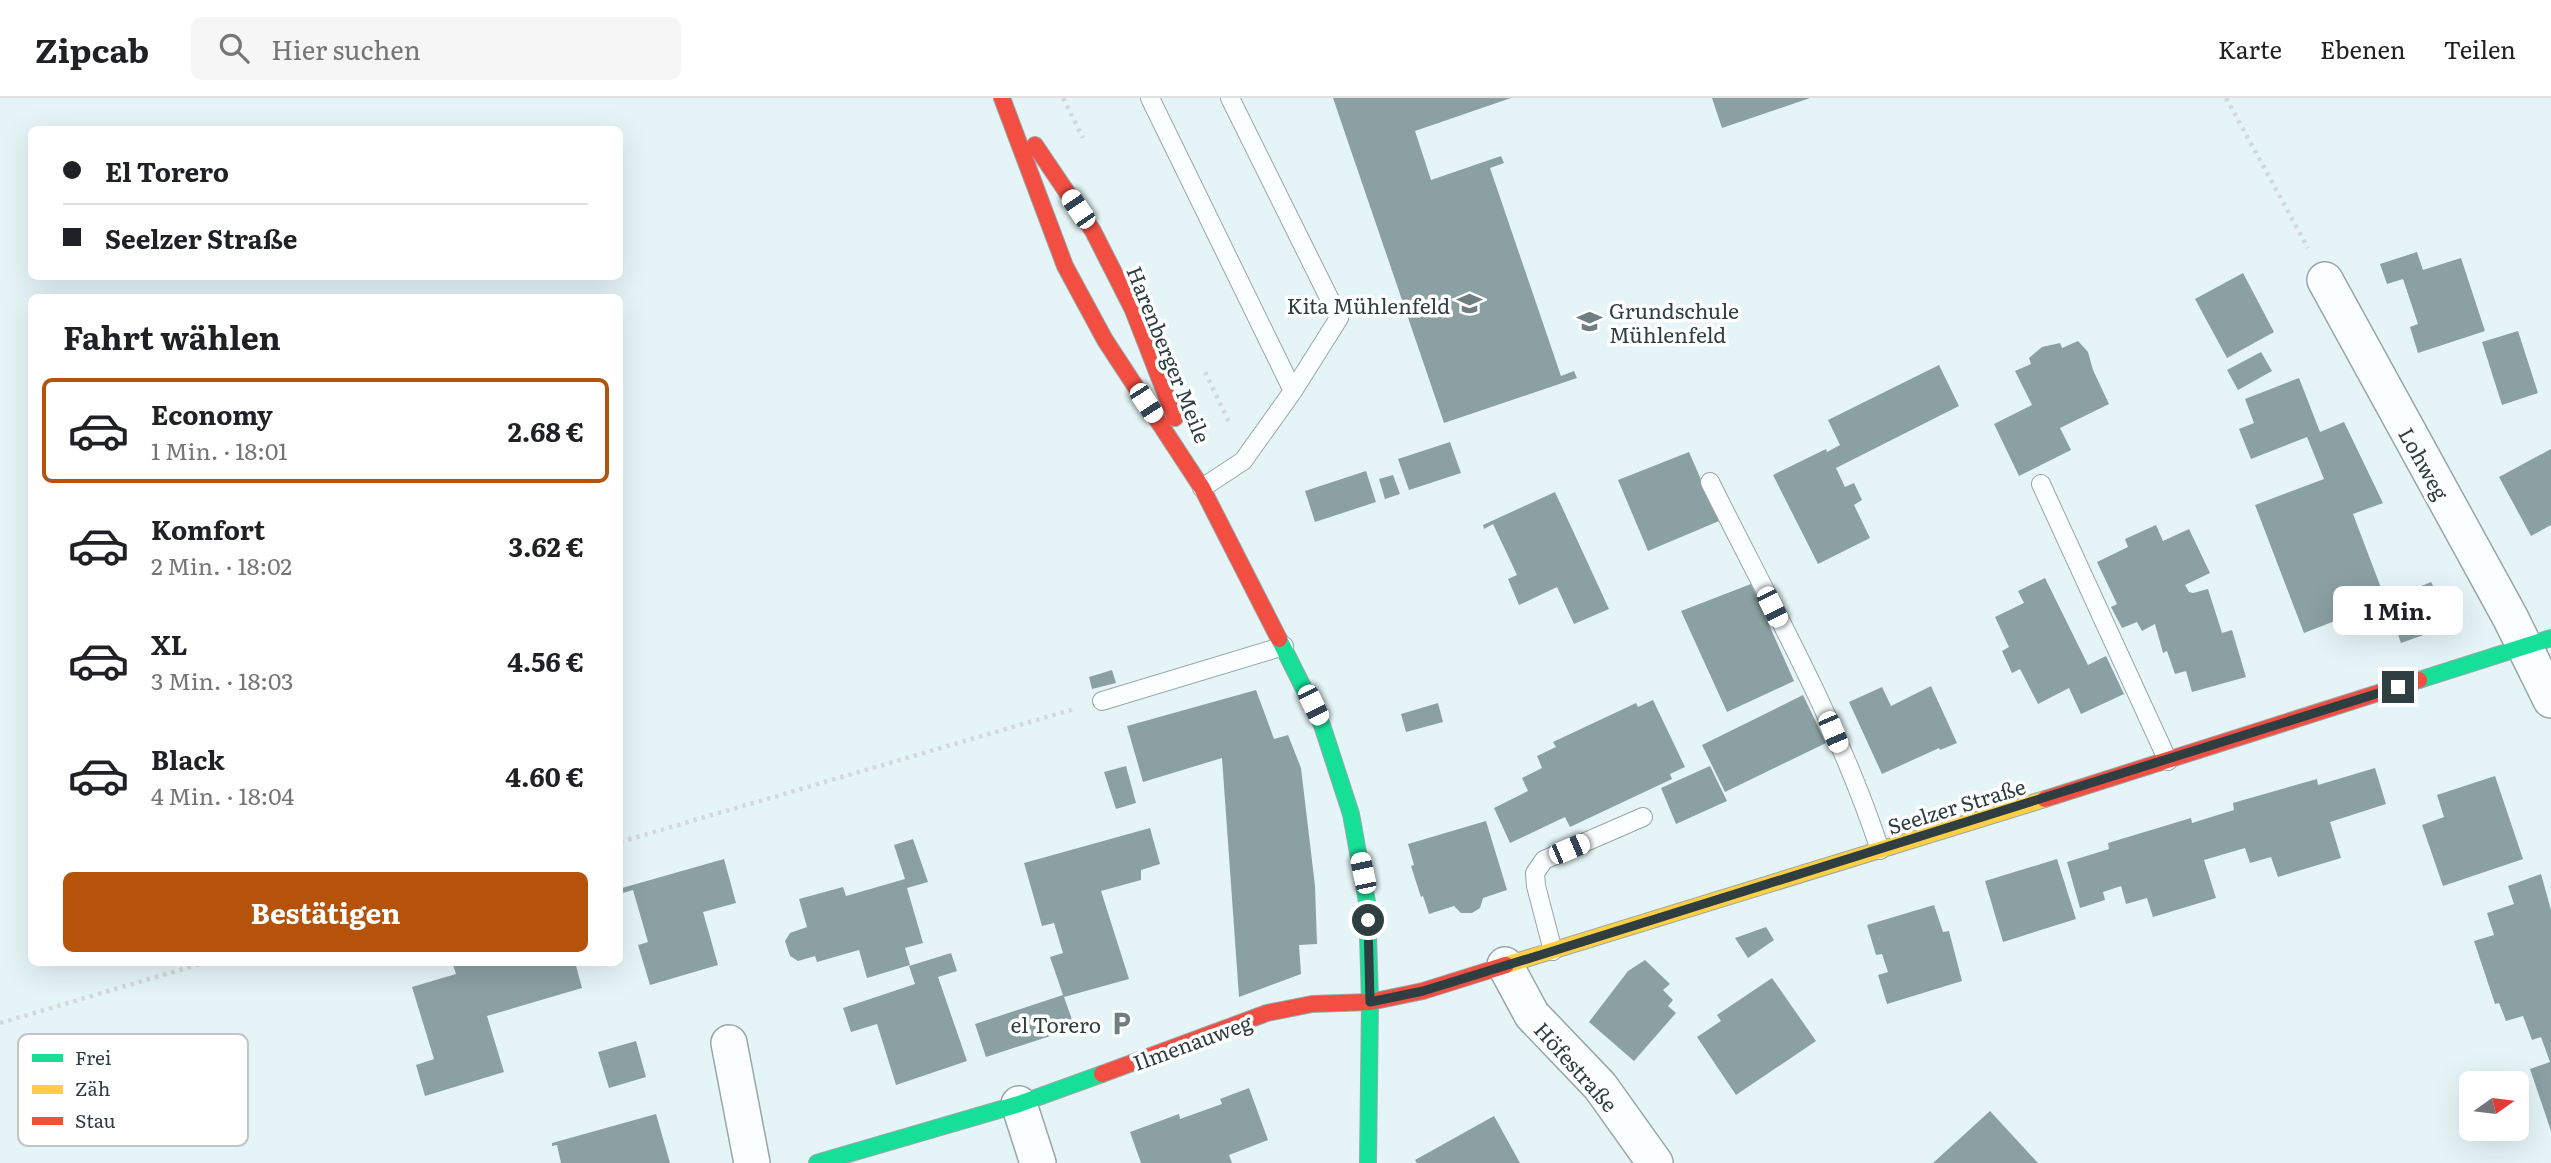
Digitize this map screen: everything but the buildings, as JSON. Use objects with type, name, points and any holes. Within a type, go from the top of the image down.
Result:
[{"type":"main road","name":"Harenberger Meile","points":[[1003,98],[1065,266],[1105,340],[1202,488],[1322,725],[1350,814],[1367,902],[1370,1002],[1368,1163]]},
{"type":"main road","name":"Harenberger Meile","points":[[1003,98],[1093,231],[1133,310],[1202,488]]},
{"type":"main road","name":"Seelzer Straße","points":[[1370,1002],[1423,991],[1553,951],[2168,761],[2538,642]]},
{"type":"main road","name":"Ilmenauweg","points":[[817,1163],[1019,1104],[1267,1013],[1312,1004],[1370,1002]]},
{"type":"street","name":"Lohweg","points":[[2325,280],[2538,642],[2551,700]]},
{"type":"street","name":"Höfestraße","points":[[1505,965],[1532,1014],[1600,1086],[1655,1163]]},
{"type":"street","points":[[729,1043],[752,1163]]},
{"type":"street","points":[[1019,1104],[1038,1163]]},
{"type":"lane","points":[[1150,98],[1293,391]]},
{"type":"lane","points":[[1202,488],[1243,461],[1293,391],[1339,318],[1230,98]]},
{"type":"lane","points":[[1710,482],[1833,732],[1864,804],[1880,850]]},
{"type":"lane","points":[[2041,484],[2168,761]]},
{"type":"lane","points":[[1102,701],[1284,646]]},
{"type":"lane","points":[[1553,951],[1535,873],[1544,860],[1643,817]]},
{"type":"path","points":[[2226,98],[2325,280]]},
{"type":"path","points":[[623,841],[1102,701]]},
{"type":"path","points":[[0,1023],[193,966]]},
{"type":"traffic: fast","points":[[2419,680],[2551,638]]},
{"type":"traffic: fast","points":[[1279,639],[1322,725],[1351,814],[1367,902],[1370,1002],[1368,1163]]},
{"type":"traffic: fast","points":[[817,1163],[1019,1104],[1102,1074]]},
{"type":"traffic: slow","points":[[1506,965],[2045,799]]},
{"type":"traffic: jam","points":[[1002,98],[1065,266],[1105,340],[1202,488],[1279,639]]},
{"type":"traffic: jam","points":[[1035,145],[1093,231],[1133,310],[1175,418]]},
{"type":"traffic: jam","points":[[2045,799],[2419,680]]},
{"type":"traffic: jam","points":[[1102,1074],[1267,1013],[1312,1004],[1370,1002],[1423,991],[1506,965]]},
{"type":"place","name":"Kita Mühlenfeld","points":[[1470,304]]},
{"type":"place","name":"Grundschule Mühlenfeld","points":[[1589,321]]},
{"type":"place","name":"el Torero","points":[[1121,1023]]},
{"type":"route","points":[[1368,920],[1370,1002],[1423,991],[2168,761],[2398,687]]}]
